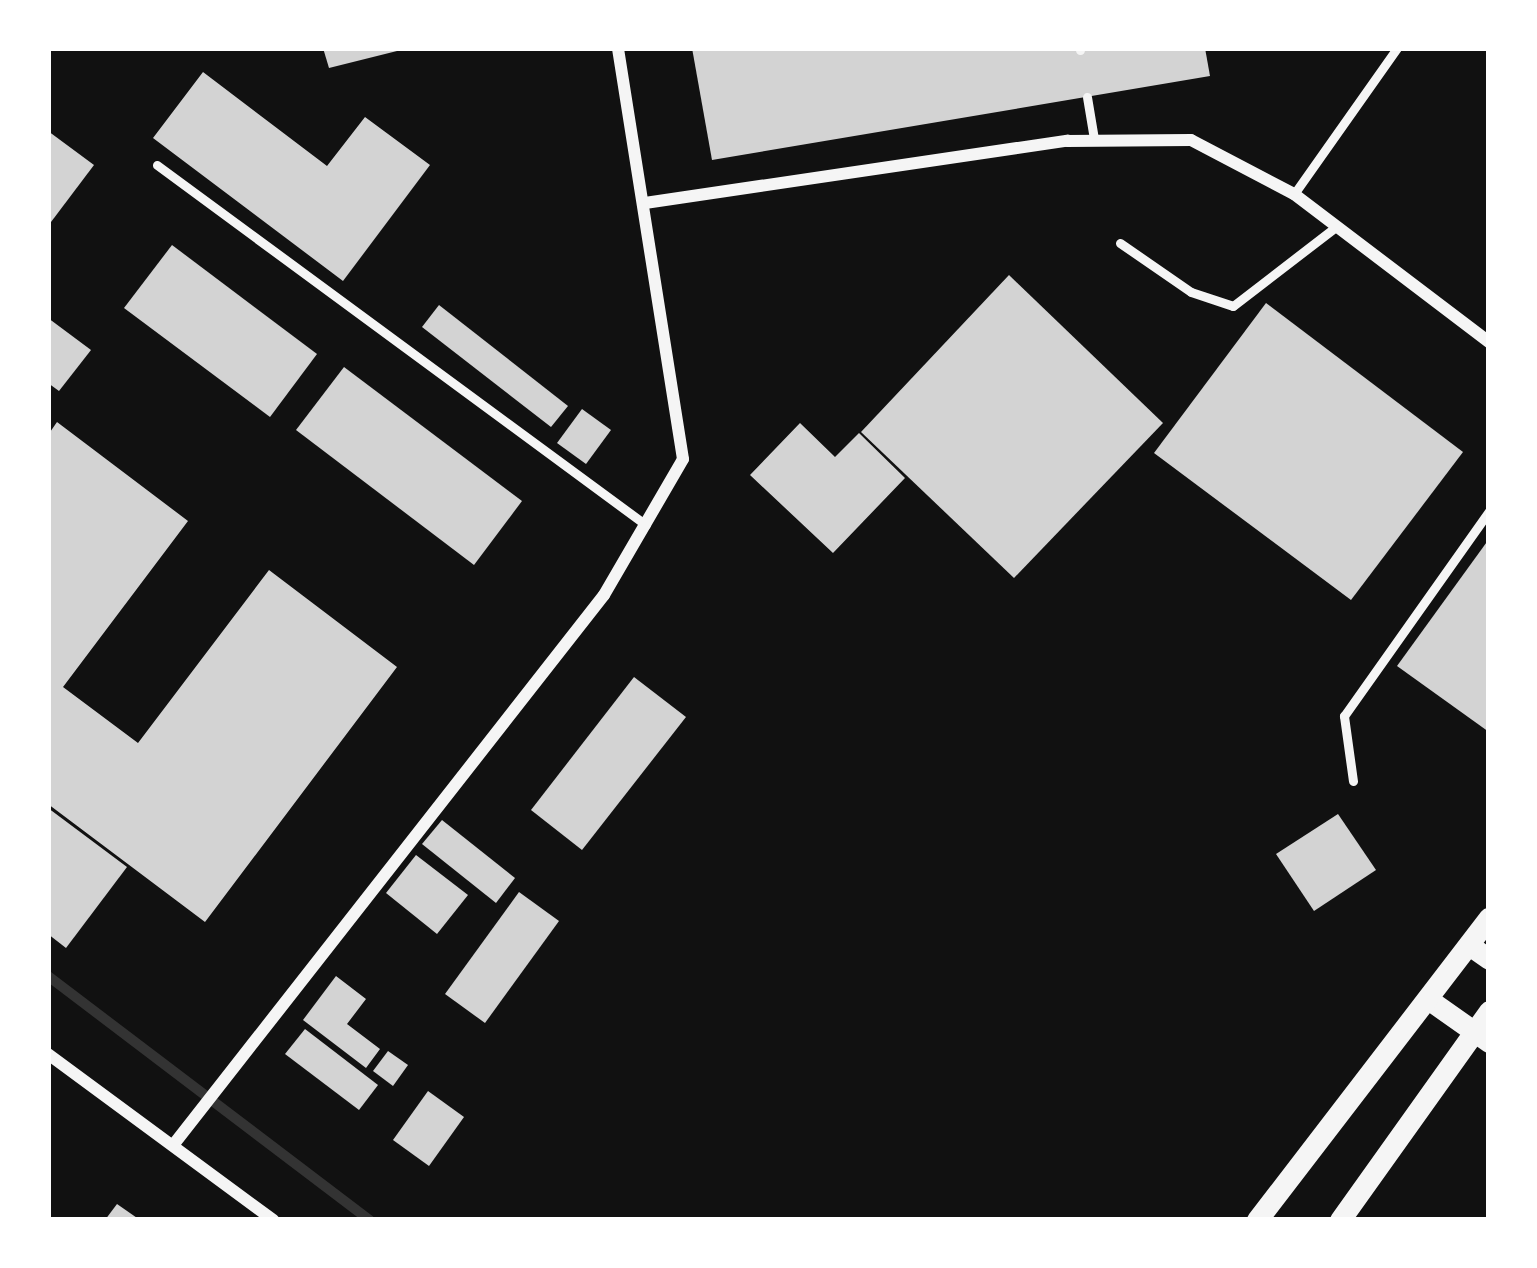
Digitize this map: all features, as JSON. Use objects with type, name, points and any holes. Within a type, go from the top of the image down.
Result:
[{"type":"street","points":[[174,1144],[237,1057],[604,595],[683,458],[619,48]]},
{"type":"street","points":[[645,203],[1094,139],[1191,140],[1294,194],[1489,342]]},
{"type":"street","points":[[1257,1220],[1489,918]]},
{"type":"street","points":[[1469,945],[1489,959]]},
{"type":"street","points":[[1428,999],[1482,1037]]},
{"type":"street","points":[[1340,1220],[1482,1037],[1489,1010]]},
{"type":"street","points":[[48,1054],[273,1220]]},
{"type":"lane","points":[[1294,194],[1397,48]]},
{"type":"lane","points":[[1087,97],[1094,139]]},
{"type":"lane","points":[[157,165],[646,525]]},
{"type":"lane","points":[[1120,243],[1191,292],[1233,306],[1337,226]]},
{"type":"lane","points":[[1353,781],[1344,716],[1489,512]]},
{"type":"building","points":[[323,48],[401,48],[401,50],[329,68]]},
{"type":"building","points":[[692,48],[1205,48],[1210,76],[712,160]]},
{"type":"building","points":[[203,72],[327,166],[365,117],[430,165],[343,281],[153,138]]},
{"type":"building","points":[[48,131],[94,165],[48,226]]},
{"type":"building","points":[[172,245],[317,354],[270,417],[124,308]]},
{"type":"building","points":[[1009,275],[1163,423],[1014,578],[861,432]]},
{"type":"building","points":[[1266,303],[1463,452],[1351,600],[1154,453]]},
{"type":"building","points":[[439,305],[568,406],[551,427],[422,327]]},
{"type":"building","points":[[48,318],[91,350],[59,391],[48,383]]},
{"type":"building","points":[[344,367],[522,501],[474,565],[296,430]]},
{"type":"building","points":[[582,409],[611,430],[586,464],[557,443]]},
{"type":"building","points":[[57,422],[188,521],[63,687],[138,743],[269,570],[397,667],[205,922],[48,804],[48,435]]},
{"type":"building","points":[[800,423],[835,457],[859,433],[905,478],[833,553],[750,475]]},
{"type":"building","points":[[1489,539],[1489,732],[1397,666]]},
{"type":"building","points":[[634,677],[686,717],[582,850],[531,810]]},
{"type":"building","points":[[48,808],[127,867],[66,948],[48,934]]},
{"type":"building","points":[[1338,814],[1376,870],[1314,911],[1276,854]]},
{"type":"building","points":[[442,820],[515,878],[496,903],[422,844]]},
{"type":"building","points":[[416,855],[468,895],[437,934],[386,893]]},
{"type":"building","points":[[519,892],[559,921],[485,1023],[445,994]]},
{"type":"building","points":[[336,976],[366,999],[347,1024],[380,1049],[366,1068],[303,1020]]},
{"type":"building","points":[[305,1029],[378,1085],[359,1110],[285,1054]]},
{"type":"building","points":[[388,1051],[408,1065],[393,1086],[373,1071]]},
{"type":"building","points":[[428,1091],[464,1117],[429,1166],[393,1140]]},
{"type":"building","points":[[117,1204],[140,1220],[105,1220]]},
{"type":"waterway","points":[[48,976],[370,1220]]}]
